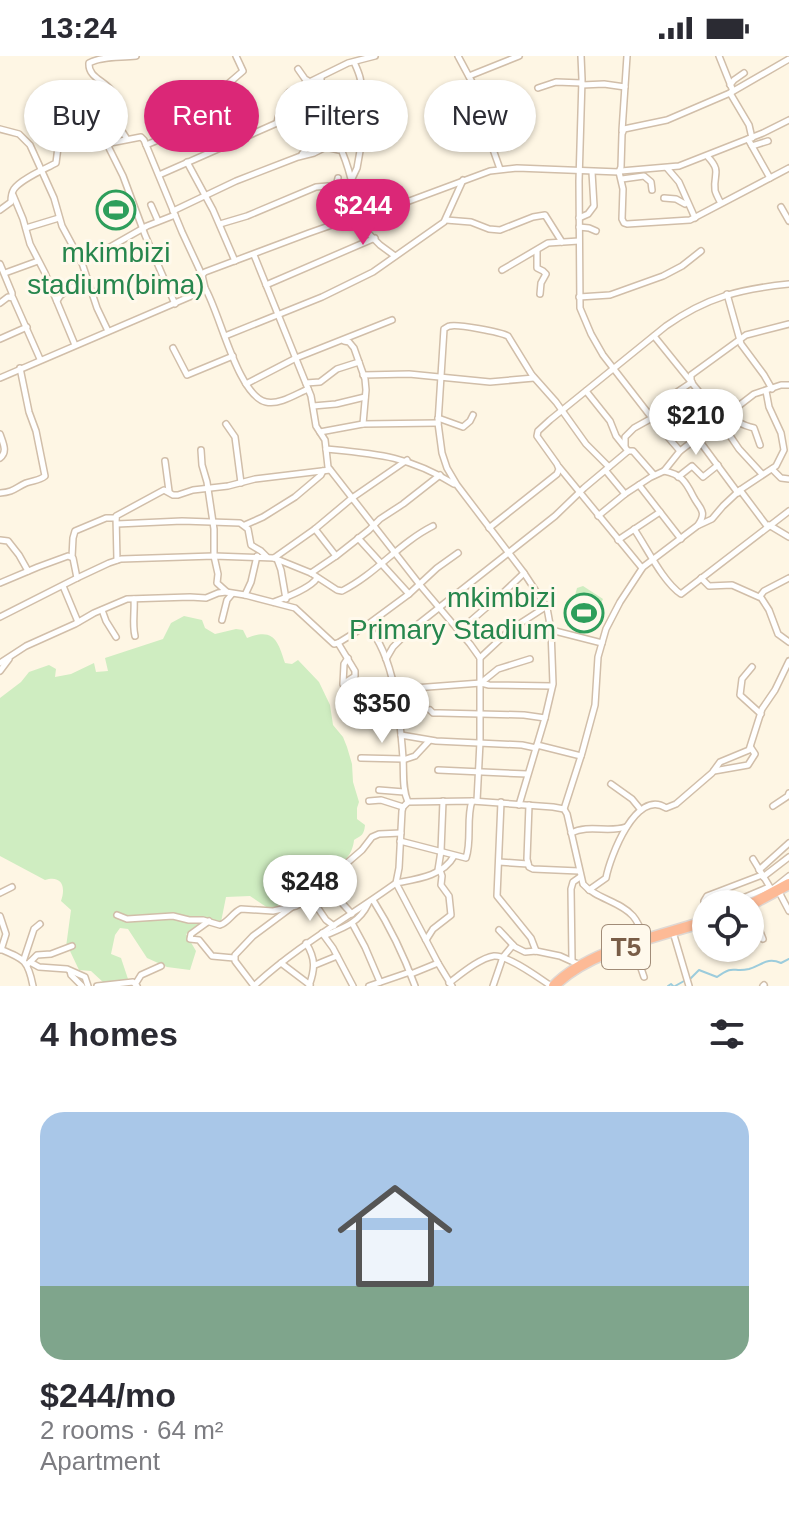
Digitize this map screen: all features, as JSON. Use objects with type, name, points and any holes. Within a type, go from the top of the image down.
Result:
[{"type":"highway","points":[[764,896],[789,884]]},
{"type":"highway","name":"T5","points":[[552,986],[576,963],[692,926]]},
{"type":"street","points":[[99,80],[93,75],[89,63],[99,58],[136,56]]},
{"type":"street","points":[[233,80],[243,71],[236,56]]},
{"type":"street","points":[[314,80],[353,60],[375,56]]},
{"type":"street","points":[[458,56],[469,76],[500,169]]},
{"type":"street","points":[[469,76],[519,56]]},
{"type":"street","points":[[581,56],[580,308],[591,334],[614,368],[680,451]]},
{"type":"street","points":[[627,56],[621,174],[622,217],[625,223],[675,222],[695,218],[789,168]]},
{"type":"street","points":[[719,56],[731,90],[749,125],[752,146],[770,178]]},
{"type":"street","points":[[622,131],[667,120],[789,59]]},
{"type":"street","points":[[353,60],[360,80]]},
{"type":"street","points":[[298,69],[307,80]]},
{"type":"street","points":[[731,90],[734,80],[744,73]]},
{"type":"street","points":[[538,88],[556,82],[625,87]]},
{"type":"street","points":[[621,174],[679,166],[707,157],[789,120]]},
{"type":"street","points":[[159,175],[275,124]]},
{"type":"street","points":[[0,129],[16,132],[27,140],[54,198],[59,218],[82,263],[108,331]]},
{"type":"street","points":[[752,146],[768,141]]},
{"type":"street","points":[[0,210],[11,202],[16,187],[56,162],[57,152]]},
{"type":"street","points":[[111,152],[175,304]]},
{"type":"street","points":[[149,152],[233,356],[246,384],[257,397],[269,402],[281,401],[320,382],[337,369],[359,362]]},
{"type":"street","points":[[298,157],[304,152]]},
{"type":"street","points":[[82,263],[143,228],[245,177],[316,152]]},
{"type":"street","points":[[341,152],[348,164],[350,183]]},
{"type":"street","points":[[340,205],[357,168],[360,152]]},
{"type":"street","points":[[707,157],[713,162],[717,173],[715,190],[721,203]]},
{"type":"street","points":[[187,162],[220,224],[235,261]]},
{"type":"street","points":[[667,168],[679,182],[695,218]]},
{"type":"street","points":[[202,275],[346,220],[377,213],[478,174],[500,169],[644,176],[651,182],[652,190]]},
{"type":"street","points":[[579,218],[588,214],[594,206],[592,172]]},
{"type":"street","points":[[225,336],[365,277],[446,220],[463,180]]},
{"type":"street","points":[[220,224],[316,187],[350,183]]},
{"type":"street","points":[[336,185],[346,220],[375,238],[395,256]]},
{"type":"street","points":[[12,194],[30,244],[75,345]]},
{"type":"street","points":[[664,198],[679,200],[690,206]]},
{"type":"street","points":[[151,205],[158,221]]},
{"type":"street","points":[[781,207],[789,221]]},
{"type":"street","points":[[446,220],[471,222],[500,230],[545,215],[562,242]]},
{"type":"street","points":[[26,228],[59,218]]},
{"type":"street","points":[[355,218],[357,227]]},
{"type":"street","points":[[579,227],[596,231]]},
{"type":"street","points":[[266,285],[375,238]]},
{"type":"street","points":[[502,270],[548,243],[579,241]]},
{"type":"street","points":[[537,250],[537,268],[546,274],[540,294]]},
{"type":"street","points":[[579,297],[610,295],[663,276],[701,251]]},
{"type":"street","points":[[77,578],[72,557],[75,531],[106,518],[136,523],[182,521],[236,522],[245,525],[295,497],[326,471],[325,440],[316,426],[307,386],[254,255]]},
{"type":"street","points":[[5,273],[38,261]]},
{"type":"street","points":[[0,264],[40,359]]},
{"type":"street","points":[[57,301],[64,291],[87,279]]},
{"type":"street","points":[[642,568],[558,467],[537,436],[538,431],[685,314],[727,294],[789,284]]},
{"type":"street","points":[[0,378],[175,304],[205,288]]},
{"type":"street","points":[[697,526],[712,519],[739,492],[776,466],[787,449],[769,407],[769,390],[764,375],[743,348],[727,294]]},
{"type":"street","points":[[0,303],[12,297]]},
{"type":"street","points":[[246,384],[296,358],[392,320]]},
{"type":"street","points":[[677,392],[690,378],[751,333],[789,324]]},
{"type":"street","points":[[519,805],[552,686],[551,630],[547,606],[457,485],[444,460],[438,420],[442,333],[445,328],[450,326],[504,334],[509,338],[535,378],[625,494]]},
{"type":"street","points":[[0,339],[27,327]]},
{"type":"street","points":[[654,336],[690,378],[739,449],[762,474]]},
{"type":"street","points":[[341,341],[351,344],[363,375],[366,388],[363,424]]},
{"type":"street","points":[[173,348],[187,375],[233,356]]},
{"type":"street","points":[[0,493],[13,491],[45,476],[20,368]]},
{"type":"street","points":[[363,375],[409,374],[490,382],[535,378]]},
{"type":"street","points":[[598,516],[625,494],[664,471],[680,451],[754,394],[787,386]]},
{"type":"street","points":[[586,391],[610,421],[616,436],[627,449],[636,453],[654,475]]},
{"type":"street","points":[[313,406],[365,397]]},
{"type":"street","points":[[731,413],[739,423],[753,427],[760,445]]},
{"type":"street","points":[[320,432],[363,424],[438,420],[463,427],[473,415]]},
{"type":"street","points":[[627,449],[625,437],[652,418]]},
{"type":"street","points":[[226,424],[235,437],[241,483]]},
{"type":"street","points":[[0,434],[5,450],[0,458]]},
{"type":"street","points":[[698,438],[768,526],[789,537]]},
{"type":"street","points":[[326,449],[407,460],[457,485]]},
{"type":"street","points":[[386,659],[396,644],[555,516],[627,449]]},
{"type":"street","points":[[201,450],[214,536],[217,583],[230,593]]},
{"type":"street","points":[[0,617],[117,560],[214,556],[273,558],[407,460]]},
{"type":"street","points":[[165,461],[169,492]]},
{"type":"street","points":[[678,477],[692,466],[703,477],[718,465]]},
{"type":"street","points":[[489,528],[553,478],[558,467]]},
{"type":"street","points":[[772,469],[781,478],[789,479]]},
{"type":"street","points":[[116,521],[131,508],[164,490],[175,495],[257,478],[326,471]]},
{"type":"street","points":[[326,471],[352,498],[480,658],[480,742],[474,801],[469,810],[468,855],[465,858],[454,856],[400,841]]},
{"type":"street","points":[[645,941],[633,916],[583,884],[564,809],[595,705],[596,669],[606,629],[642,568],[702,520],[701,507],[687,484],[664,471]]},
{"type":"street","points":[[307,473],[313,481]]},
{"type":"street","points":[[311,573],[440,475]]},
{"type":"street","points":[[639,485],[681,539]]},
{"type":"street","points":[[131,508],[136,523]]},
{"type":"street","points":[[634,529],[680,594],[789,511]]},
{"type":"street","points":[[618,540],[660,512]]},
{"type":"street","points":[[116,521],[117,560]]},
{"type":"street","points":[[245,525],[250,544],[342,591],[383,563],[413,537],[433,526]]},
{"type":"street","points":[[315,529],[336,556]]},
{"type":"street","points":[[358,538],[409,594]]},
{"type":"street","points":[[0,540],[8,541],[28,571]]},
{"type":"street","points":[[273,558],[281,570],[285,597],[291,606],[331,642],[338,643],[409,594],[458,553]]},
{"type":"street","points":[[245,595],[257,556]]},
{"type":"street","points":[[0,583],[72,557]]},
{"type":"street","points":[[459,631],[524,573]]},
{"type":"street","points":[[273,602],[310,587],[317,578]]},
{"type":"street","points":[[701,578],[709,586],[732,585],[760,597],[769,610],[778,634],[789,642]]},
{"type":"street","points":[[760,597],[763,592],[789,578]]},
{"type":"street","points":[[63,586],[78,622]]},
{"type":"street","points":[[0,663],[26,646],[117,603],[134,599],[206,598],[218,593],[230,593],[291,606]]},
{"type":"street","points":[[222,620],[230,593]]},
{"type":"street","points":[[134,599],[135,636]]},
{"type":"street","points":[[480,658],[510,630],[547,606]]},
{"type":"street","points":[[102,610],[116,637]]},
{"type":"street","points":[[367,625],[386,659],[396,697],[401,735],[406,804],[396,883],[450,984],[485,958],[503,957],[552,986]]},
{"type":"street","points":[[551,630],[602,643]]},
{"type":"street","points":[[338,643],[356,674],[344,685]]},
{"type":"street","points":[[0,671],[12,656]]},
{"type":"street","points":[[348,658],[342,681],[367,719],[399,720]]},
{"type":"street","points":[[481,683],[498,669],[530,659]]},
{"type":"street","points":[[589,890],[606,878],[608,864],[627,826],[641,810],[653,804],[666,808],[673,806],[720,762],[751,748],[761,714],[789,661]]},
{"type":"street","points":[[752,667],[742,679],[740,692],[742,698],[761,714]]},
{"type":"street","points":[[396,697],[404,690],[414,688],[481,683],[552,686]]},
{"type":"street","points":[[430,710],[433,713],[545,718]]},
{"type":"street","points":[[401,735],[429,741],[536,746],[581,756]]},
{"type":"street","points":[[361,758],[403,759],[415,756],[429,741]]},
{"type":"street","points":[[713,771],[747,766],[755,753],[751,748]]},
{"type":"street","points":[[438,770],[527,774]]},
{"type":"street","points":[[611,784],[632,799],[641,810]]},
{"type":"street","points":[[379,790],[404,792]]},
{"type":"street","points":[[773,806],[788,796],[789,790]]},
{"type":"street","points":[[369,801],[406,804],[501,802],[564,809]]},
{"type":"street","points":[[426,940],[433,929],[451,915],[449,896],[441,885],[440,872],[443,801]]},
{"type":"street","points":[[501,802],[497,896],[531,938],[536,951]]},
{"type":"street","points":[[529,805],[529,867],[580,874]]},
{"type":"street","points":[[571,833],[584,829],[616,830],[627,826]]},
{"type":"street","points":[[234,958],[247,941],[292,907],[332,883],[372,837],[401,833]]},
{"type":"street","points":[[761,874],[789,843]]},
{"type":"street","points":[[209,921],[189,939],[200,940],[212,956],[234,958],[254,986],[306,943],[396,883],[440,872],[454,856]]},
{"type":"street","points":[[722,890],[761,874],[789,857]]},
{"type":"street","points":[[753,859],[789,911]]},
{"type":"street","points":[[499,862],[528,864]]},
{"type":"street","points":[[499,930],[513,945],[525,952],[536,951],[576,963],[571,889],[580,874]]},
{"type":"street","points":[[764,893],[773,890],[789,876]]},
{"type":"street","points":[[0,893],[12,887]]},
{"type":"street","points":[[311,898],[334,926]]},
{"type":"street","points":[[341,902],[352,914]]},
{"type":"street","points":[[323,934],[352,923],[371,902]]},
{"type":"street","points":[[371,902],[386,921],[415,986]]},
{"type":"street","points":[[117,915],[127,919],[173,916],[222,925],[241,909],[273,911],[292,907]]},
{"type":"street","points":[[0,916],[6,934],[1,950],[39,967],[64,968],[85,986]]},
{"type":"street","points":[[352,923],[380,982]]},
{"type":"street","points":[[33,986],[27,962],[34,929],[40,924]]},
{"type":"street","points":[[673,932],[689,985]]},
{"type":"street","points":[[323,934],[353,986]]},
{"type":"street","points":[[281,963],[310,986],[315,965],[306,943]]},
{"type":"street","points":[[494,985],[503,957],[513,945]]},
{"type":"street","points":[[633,945],[644,977]]},
{"type":"street","points":[[27,962],[37,955],[51,954],[72,946]]},
{"type":"street","points":[[315,965],[337,956]]},
{"type":"street","points":[[369,986],[438,963]]},
{"type":"street","points":[[97,986],[137,985],[141,975],[161,966]]},
{"type":"green space","name":"mkimbizi Primary Stadium","points":[[583,586],[603,599],[587,633],[567,626],[577,588]]},
{"type":"green space","points":[[184,616],[202,620],[205,628],[215,634],[236,629],[243,630],[247,638],[269,635],[280,648],[285,663],[292,664],[298,660],[319,682],[330,705],[333,725],[347,747],[359,802],[357,819],[365,828],[354,840],[344,861],[331,865],[321,876],[271,910],[250,896],[226,897],[221,922],[186,934],[196,951],[190,970],[167,967],[147,958],[128,929],[120,928],[115,935],[111,954],[121,958],[128,979],[104,983],[91,971],[79,970],[66,947],[71,910],[61,901],[61,883],[55,879],[45,880],[0,856],[0,698],[29,672],[49,665],[56,669],[55,677],[71,674],[94,663],[96,672],[108,671],[105,658],[163,639],[171,623]]},
{"type":"waterway","points":[[690,979],[699,970],[717,977],[731,970],[749,969],[768,961],[781,963],[789,959]]},
{"type":"waterway","points":[[675,986],[684,981]]},
{"type":"waterway","points":[[668,986],[673,986]]},
{"type":"place","name":"mkimbizi stadium(bima)","points":[[116,210]]},
{"type":"place","name":"mkimbizi Primary Stadium","points":[[584,613]]}]
